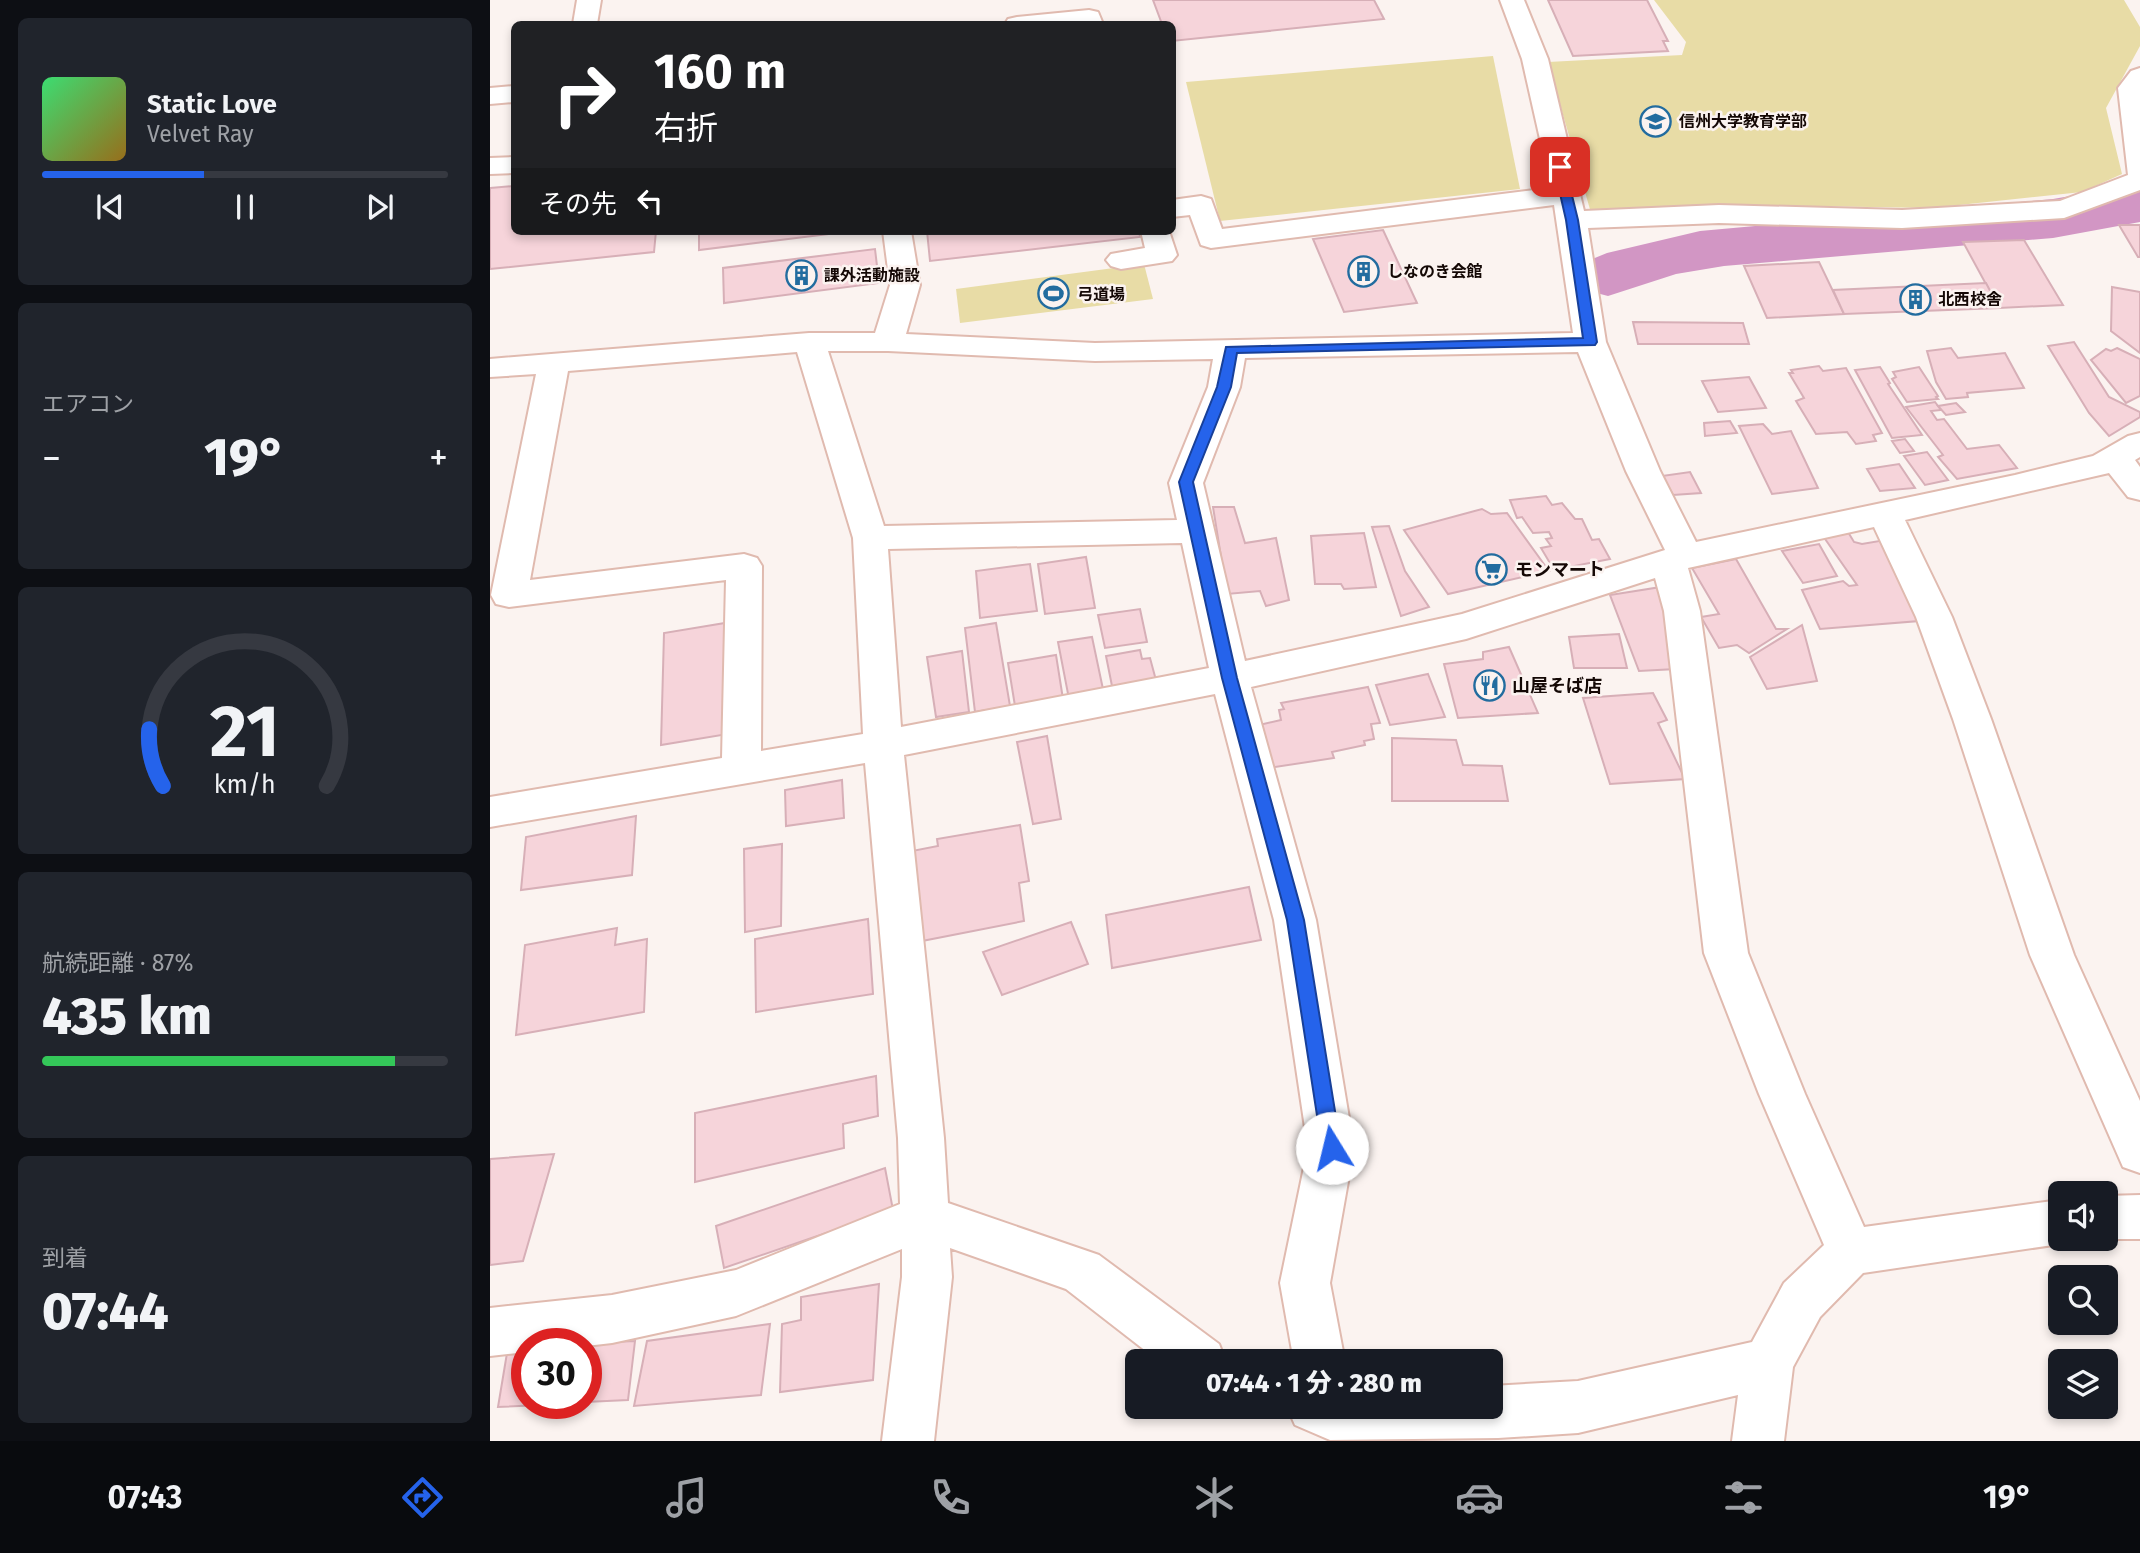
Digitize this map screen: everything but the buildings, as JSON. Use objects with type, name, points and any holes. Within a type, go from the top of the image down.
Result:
[{"type":"street","points":[[586,21],[589,0]]},
{"type":"street","points":[[1512,0],[1535,59],[1569,207],[1590,342],[1677,559],[1726,953],[1782,1094],[1851,1252]]},
{"type":"street","points":[[1005,20],[1089,17],[1090,21]]},
{"type":"street","points":[[2140,76],[2131,88],[2140,173]]},
{"type":"street","points":[[490,96],[511,94]]},
{"type":"street","points":[[490,166],[511,165]]},
{"type":"street","points":[[1176,208],[1201,205],[1211,239],[1569,207],[1902,219],[2064,209],[2140,180]]},
{"type":"street","points":[[888,342],[905,285],[898,235]]},
{"type":"street","points":[[1121,260],[1162,255],[1156,235]]},
{"type":"street","points":[[490,368],[809,342],[888,342],[1095,352],[1590,342]]},
{"type":"street","points":[[809,342],[870,538],[883,745],[925,1217],[927,1278],[908,1441]]},
{"type":"street","points":[[1231,349],[1224,387],[1186,482],[1230,678],[1295,920],[1332,1148],[1305,1283],[1318,1349]]},
{"type":"street","points":[[554,362],[509,595],[744,566],[741,769]]},
{"type":"street","points":[[490,812],[883,745],[1230,678],[1466,626],[1677,559],[1884,512],[2015,486],[2104,464],[2127,451],[2140,489]]},
{"type":"street","points":[[1884,512],[1934,617],[1972,719],[2052,955],[2140,1152]]},
{"type":"street","points":[[870,538],[1198,531]]},
{"type":"street","points":[[490,1332],[612,1319],[736,1293],[925,1217],[1082,1271],[1183,1349]]},
{"type":"street","points":[[2118,1218],[2140,1217]]},
{"type":"street","points":[[1758,1441],[1768,1363],[1802,1300],[1851,1252],[2048,1224]]},
{"type":"street","points":[[1503,1412],[1578,1407],[1768,1363]]},
{"type":"shaded area","points":[[1654,0],[2124,0],[2140,27],[2140,46],[2106,108],[2122,174],[2082,192],[1931,208],[1811,206],[1591,213],[1548,62],[1682,55],[1686,42]]},
{"type":"shaded area","points":[[1493,56],[1520,189],[1220,221],[1186,82]]},
{"type":"shaded area","name":"弓道場","points":[[1144,264],[1153,299],[960,323],[956,289]]},
{"type":"waterway","points":[[1608,276],[1654,260],[1724,247],[2053,219],[2140,203]]},
{"type":"place","name":"信州大学教育学部","points":[[1656,121]]},
{"type":"place","name":"しなのき会館","points":[[1364,271]]},
{"type":"place","name":"課外活動施設","points":[[801,275]]},
{"type":"place","name":"弓道場","points":[[1054,294]]},
{"type":"place","name":"北西校舎","points":[[1915,299]]},
{"type":"place","name":"モンマート","points":[[1492,570]]},
{"type":"place","name":"山屋そば店","points":[[1489,686]]},
{"type":"route","points":[[1332,1148],[1295,920],[1230,678],[1186,482],[1224,387],[1231,349],[1590,342],[1572,220],[1560,167]]}]
